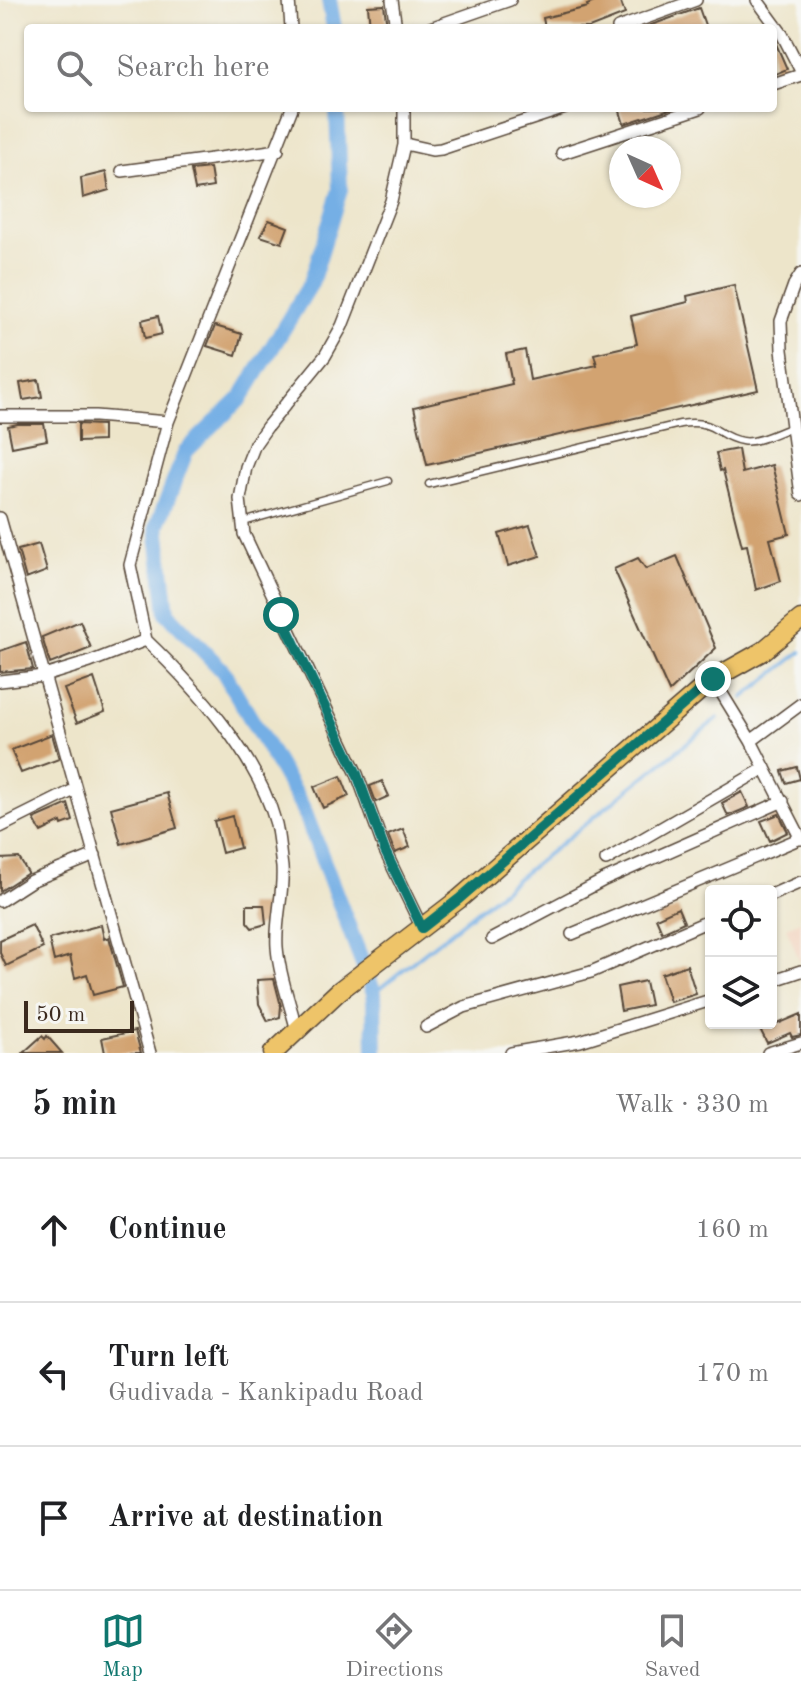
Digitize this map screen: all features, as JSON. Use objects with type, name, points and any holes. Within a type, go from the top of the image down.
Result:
[{"type":"main road","points":[[273,1053],[339,991],[459,899],[713,679],[763,651],[801,619]]},
{"type":"street","points":[[289,0],[291,24]]},
{"type":"street","points":[[392,0],[395,24]]},
{"type":"street","points":[[441,24],[510,0]]},
{"type":"street","points":[[629,24],[696,0]]},
{"type":"street","points":[[757,0],[771,24]]},
{"type":"street","points":[[777,82],[801,73],[778,36]]},
{"type":"street","points":[[291,112],[168,422],[130,565],[146,640],[184,677],[247,760],[276,826],[282,872],[277,946],[281,975],[297,1031]]},
{"type":"street","points":[[404,112],[405,144],[391,201],[342,326],[325,356],[255,444],[246,467],[240,499],[244,534],[357,774],[414,934]]},
{"type":"street","points":[[405,144],[441,149],[553,112]]},
{"type":"street","points":[[562,153],[688,112]]},
{"type":"street","points":[[122,171],[278,150]]},
{"type":"street","points":[[801,274],[781,321],[801,495]]},
{"type":"street","points":[[0,416],[95,416],[168,422]]},
{"type":"street","points":[[0,518],[150,1053]]},
{"type":"street","points":[[0,681],[44,676],[146,640]]},
{"type":"street","points":[[572,934],[801,839],[751,741],[713,679]]},
{"type":"street","points":[[751,741],[801,704]]},
{"type":"street","points":[[606,860],[765,768]]},
{"type":"street","points":[[0,827],[76,789]]},
{"type":"street","points":[[492,939],[604,880],[783,801]]},
{"type":"street","points":[[0,901],[31,881],[95,855]]},
{"type":"street","points":[[777,892],[801,882]]},
{"type":"street","points":[[426,1027],[464,1007],[591,972],[705,923]]},
{"type":"street","points":[[777,979],[801,971]]},
{"type":"street","points":[[511,1053],[580,1041],[705,1002]]},
{"type":"street","points":[[768,1053],[801,1043]]},
{"type":"lane","points":[[429,484],[680,424],[705,422],[736,440],[749,442],[792,427]]},
{"type":"lane","points":[[243,522],[388,481]]},
{"type":"shaded area","points":[[801,921],[801,961],[800,962],[786,927]]},
{"type":"building","points":[[599,0],[620,0],[625,14],[599,24],[544,24],[543,18]]},
{"type":"building","points":[[384,5],[387,24],[370,24],[368,6]]},
{"type":"building","points":[[699,8],[705,24],[654,24]]},
{"type":"building","points":[[777,46],[787,69],[777,73]]},
{"type":"building","points":[[620,112],[661,112],[624,124]]},
{"type":"building","points":[[210,168],[213,187],[195,190],[191,170]]},
{"type":"building","points":[[106,172],[109,190],[83,198],[81,178]]},
{"type":"building","points":[[269,220],[288,227],[282,243],[260,236]]},
{"type":"building","points":[[734,285],[758,390],[427,465],[414,407],[512,384],[506,354],[525,350],[530,380],[597,365],[594,354],[637,344],[631,316],[688,302],[687,296]]},
{"type":"building","points":[[158,316],[162,334],[145,338],[142,320]]},
{"type":"building","points":[[215,326],[242,334],[236,355],[207,346]]},
{"type":"building","points":[[39,380],[42,397],[23,400],[20,383]]},
{"type":"building","points":[[44,424],[47,440],[12,447],[8,426]]},
{"type":"building","points":[[78,424],[103,425],[103,441],[78,442]]},
{"type":"building","points":[[738,449],[742,473],[772,465],[789,534],[770,539],[781,581],[756,590],[747,545],[742,546],[716,453]]},
{"type":"building","points":[[530,525],[540,556],[508,566],[499,534]]},
{"type":"building","points":[[39,544],[47,571],[26,579],[18,550]]},
{"type":"building","points":[[677,556],[716,648],[669,692],[614,569],[638,558],[646,569]]},
{"type":"building","points":[[80,621],[91,648],[50,664],[42,637]]},
{"type":"building","points":[[26,642],[33,669],[0,672],[0,651]]},
{"type":"building","points":[[94,678],[105,712],[77,723],[64,689]]},
{"type":"building","points":[[52,734],[59,759],[21,773],[11,750]]},
{"type":"building","points":[[797,767],[800,779],[786,783],[782,771]]},
{"type":"building","points":[[341,776],[349,796],[323,808],[314,787]]},
{"type":"building","points":[[382,781],[389,796],[376,802],[370,786]]},
{"type":"building","points":[[742,792],[749,807],[728,816],[722,803]]},
{"type":"building","points":[[167,793],[177,828],[121,844],[111,808]]},
{"type":"building","points":[[68,804],[73,821],[62,825],[61,822],[41,832],[34,819]]},
{"type":"building","points":[[779,814],[788,832],[770,841],[761,821]]},
{"type":"building","points":[[232,816],[240,848],[222,853],[214,821]]},
{"type":"building","points":[[403,829],[410,847],[395,853],[388,835]]},
{"type":"building","points":[[19,858],[28,873],[0,891],[0,859]]},
{"type":"building","points":[[247,905],[264,905],[266,924],[252,928],[247,922]]},
{"type":"building","points":[[678,908],[684,922],[662,932],[656,918]]},
{"type":"building","points":[[32,925],[43,948],[6,966],[0,953],[0,940]]},
{"type":"building","points":[[101,925],[104,939],[109,937],[123,987],[93,995],[87,974],[75,978],[70,956],[54,961],[49,939]]},
{"type":"building","points":[[687,965],[696,994],[670,1002],[661,974]]},
{"type":"building","points":[[274,979],[281,1006],[280,1017],[268,1021],[259,1004],[257,980]]},
{"type":"building","points":[[645,981],[650,1005],[621,1011],[617,987]]},
{"type":"building","points":[[801,1014],[801,1035],[792,1037],[790,1033],[767,1043],[760,1029],[777,1029],[777,1024]]},
{"type":"building","points":[[135,1031],[141,1053],[105,1053],[102,1038]]},
{"type":"building","points":[[42,1036],[45,1039],[47,1036],[62,1053],[23,1053]]},
{"type":"waterway","points":[[329,0],[333,24]]},
{"type":"waterway","points":[[337,112],[340,190],[311,283],[242,397],[186,451],[157,526],[167,613],[223,671],[303,808],[374,993],[375,1053]]},
{"type":"waterway","points":[[743,698],[801,652]]},
{"type":"waterway","points":[[374,993],[718,718]]},
{"type":"route","points":[[281,615],[357,774],[385,851],[422,928],[713,679]]}]
